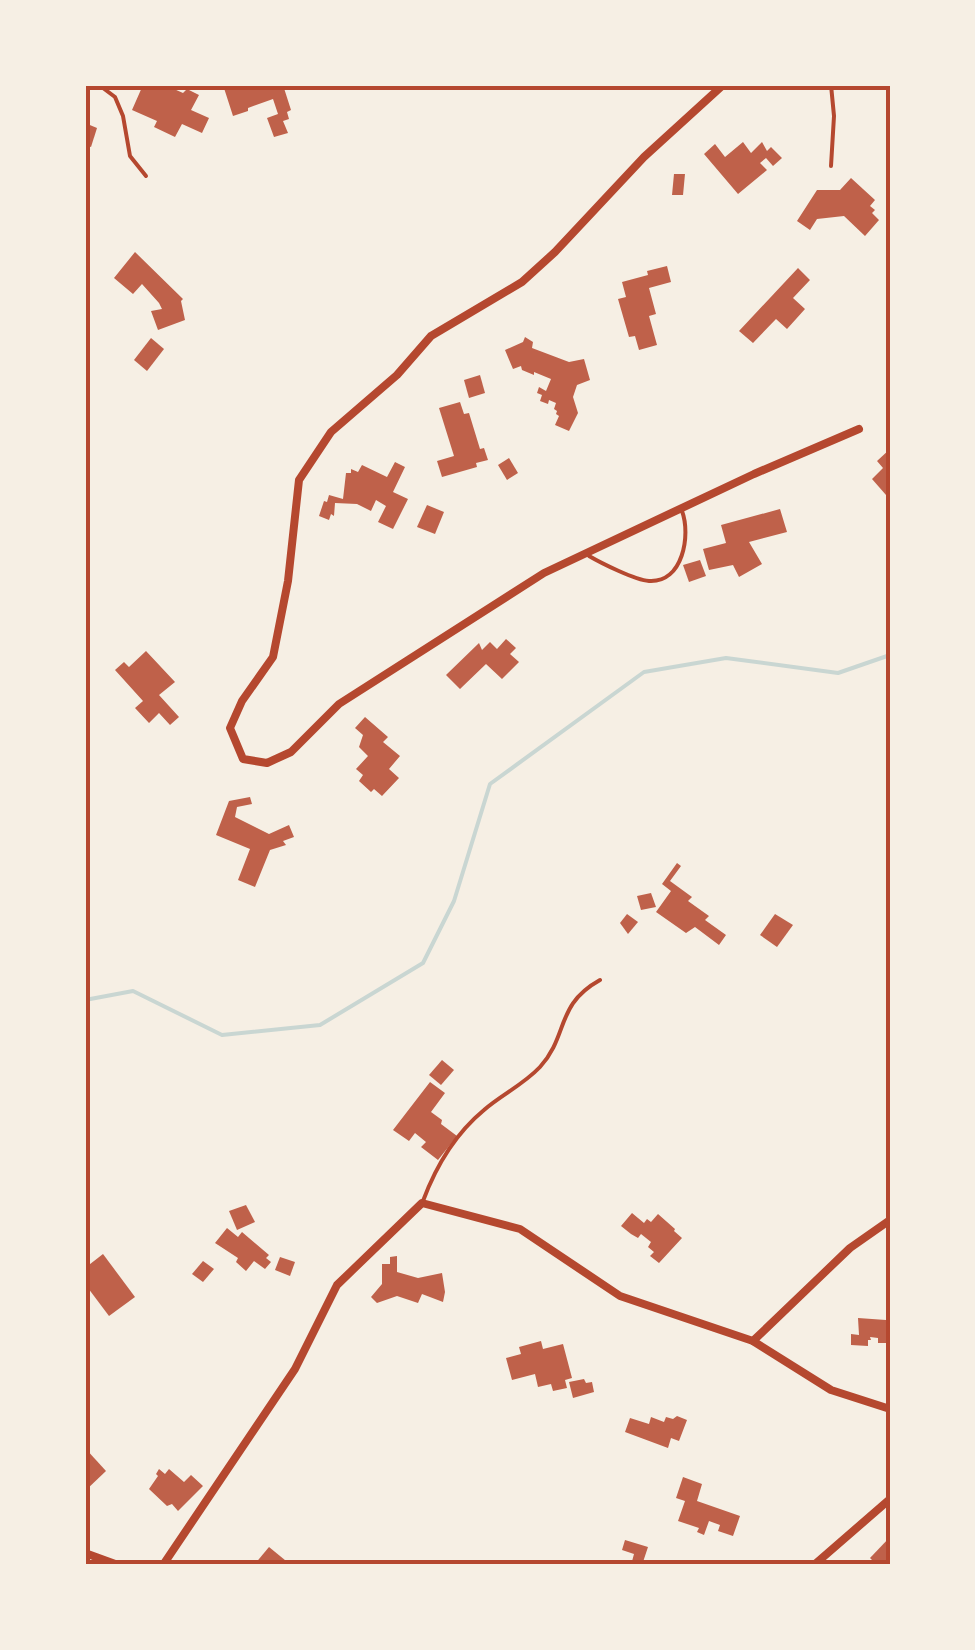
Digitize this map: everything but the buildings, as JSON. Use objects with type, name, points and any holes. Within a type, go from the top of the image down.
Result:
[{"type":"street","points":[[723,85],[644,157],[522,282],[431,336],[397,375],[331,432],[299,480],[288,581],[273,657],[242,701],[230,728],[244,758],[267,763],[291,752],[339,704],[544,572],[859,428]]},
{"type":"street","points":[[164,1565],[295,1368],[337,1285],[422,1203],[520,1228],[620,1296],[753,1340],[832,1390],[890,1409]]},
{"type":"street","points":[[753,1340],[850,1248],[890,1220]]},
{"type":"street","points":[[814,1565],[890,1499]]},
{"type":"street","points":[[85,1553],[118,1565]]},
{"type":"lane","points":[[100,85],[116,97],[130,156],[146,176]]},
{"type":"lane","points":[[831,166],[832,85]]},
{"type":"lane","points":[[585,553],[649,581],[664,578],[683,555],[685,520],[680,509]]},
{"type":"lane","points":[[422,1203],[460,1135],[485,1109],[540,1066],[553,1050],[576,996],[600,980]]},
{"type":"waterway","points":[[85,1000],[133,991],[222,1035],[320,1025],[423,963],[454,901],[490,784],[644,672],[726,658],[838,673],[890,655]]}]
